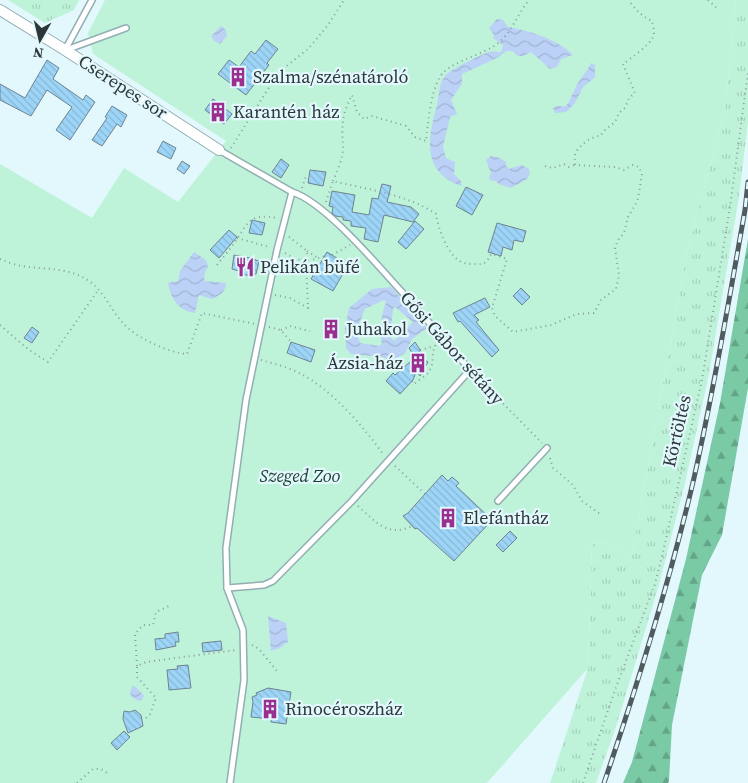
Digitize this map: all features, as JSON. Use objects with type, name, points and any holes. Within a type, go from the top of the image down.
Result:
[{"type":"street","name":"Cserepes sor","points":[[0,10],[66,50],[223,152]]},
{"type":"lane","points":[[66,50],[92,0]]},
{"type":"lane","points":[[66,50],[126,28]]},
{"type":"lane","name":"Gősi Gábor sétány","points":[[223,152],[300,195],[356,241],[470,370]]},
{"type":"lane","points":[[230,783],[244,680],[244,649],[243,630],[227,588],[226,548],[246,400],[261,325],[292,192]]},
{"type":"lane","points":[[227,588],[264,585],[273,582],[352,501],[470,370]]},
{"type":"lane","points":[[498,501],[547,448]]},
{"type":"path","points":[[223,152],[278,73],[309,48],[328,25],[344,0]]},
{"type":"path","points":[[322,212],[341,158],[342,122],[344,111],[352,95],[357,112],[364,119],[372,116],[406,126],[415,137],[426,141],[431,103],[438,79],[445,71],[498,44],[514,24],[529,0]]},
{"type":"path","points":[[575,164],[577,151],[593,136],[600,136],[615,122],[619,113],[625,108],[629,98],[635,93],[623,64],[652,39],[654,32],[652,21],[644,17],[629,0]]},
{"type":"path","points":[[708,0],[718,9]]},
{"type":"path","name":"Körtöltés","points":[[583,783],[615,690],[655,584],[661,560],[702,380],[733,187],[748,73]]},
{"type":"path","points":[[333,181],[400,198],[430,210],[436,214],[438,224],[452,256],[464,263],[482,265],[487,262],[491,254],[507,259],[492,308],[495,316],[513,332],[551,325],[577,314],[594,313],[601,300],[616,288],[619,275],[615,248],[618,240],[624,233],[628,217],[637,202],[642,174],[639,167],[633,165],[624,170],[614,167],[575,164],[570,168],[564,164],[554,168],[545,166]]},
{"type":"path","points":[[300,195],[306,176]]},
{"type":"path","points":[[217,265],[246,224],[252,219],[264,216],[285,220]]},
{"type":"path","points":[[282,231],[318,258]]},
{"type":"path","points":[[237,238],[278,250],[295,259],[306,262],[325,256]]},
{"type":"path","points":[[332,255],[356,241]]},
{"type":"path","points":[[268,294],[290,298],[308,308],[307,251]]},
{"type":"path","points":[[0,259],[21,266],[70,271],[88,280],[99,288],[103,297],[123,324],[139,336],[177,353],[187,354],[202,313],[281,330],[291,342]]},
{"type":"path","points":[[0,325],[29,350],[48,362],[99,288]]},
{"type":"path","points":[[281,330],[290,326],[310,331]]},
{"type":"path","points":[[412,381],[414,384],[430,371],[432,353],[435,346],[443,338]]},
{"type":"path","points":[[420,350],[435,346]]},
{"type":"path","points":[[254,358],[301,374],[331,395],[363,427],[388,460],[425,494]]},
{"type":"path","name":"Gősi Gábor sétány","points":[[470,370],[547,448],[554,468],[573,485],[582,500],[600,514]]},
{"type":"path","points":[[352,501],[379,525],[389,530],[401,531],[412,526]]},
{"type":"path","points":[[146,718],[150,714],[156,698],[137,677],[135,634],[143,625],[153,625],[156,612],[169,606]]},
{"type":"path","points":[[243,640],[259,649],[277,671]]},
{"type":"path","points":[[137,666],[146,662],[244,649]]},
{"type":"path","points":[[77,783],[93,769],[101,769],[107,773]]},
{"type":"green space","points":[[8,0],[79,0],[74,10],[45,23]]},
{"type":"green space","name":"Szeged Zoo","points":[[105,0],[736,0],[725,109],[687,252],[632,554],[605,543],[592,544],[588,668],[487,783],[0,783],[0,164],[92,218],[124,168],[178,202],[226,141],[93,54],[88,33]]},
{"type":"green space","points":[[736,0],[748,0],[748,122],[739,197],[709,374],[685,483],[659,585],[616,727],[596,783],[550,783],[588,668],[592,544],[605,543],[632,554],[687,252],[725,109]]},
{"type":"green space","points":[[748,239],[748,388],[722,535],[702,575],[672,725],[669,781],[668,783],[623,783],[632,762],[686,559],[720,403]]},
{"type":"water","points":[[497,19],[503,20],[508,27],[534,33],[551,40],[567,49],[573,55],[561,59],[557,67],[550,69],[531,52],[518,56],[512,51],[506,51],[497,58],[462,74],[462,84],[451,100],[457,114],[450,117],[443,147],[446,158],[455,162],[454,174],[461,181],[462,186],[449,181],[440,173],[434,165],[431,155],[431,132],[439,90],[444,77],[451,71],[486,53],[501,52],[503,45],[493,38],[494,35],[489,28]]},
{"type":"water","points":[[221,26],[226,30],[227,36],[220,44],[214,41],[211,36]]},
{"type":"water","points":[[591,63],[595,65],[595,77],[583,87],[575,103],[566,112],[555,113],[553,108],[556,106],[566,106]]},
{"type":"water","points":[[491,156],[506,162],[506,166],[509,169],[522,165],[529,169],[530,174],[527,179],[511,188],[490,180],[491,173],[486,160]]},
{"type":"water","points":[[194,252],[206,260],[208,266],[204,281],[226,283],[224,291],[212,299],[199,295],[195,313],[184,310],[176,303],[168,283],[178,281],[180,271]]},
{"type":"water","points":[[391,287],[427,328],[412,339],[405,353],[391,361],[382,357],[351,354],[346,348],[345,328],[349,308],[372,289]],"holes":[[[384,300],[386,302],[381,323],[382,344],[379,346],[360,343],[358,330],[365,309]],[[395,307],[413,322],[393,340],[390,336],[393,309]]]},
{"type":"water","points":[[268,616],[286,623],[288,642],[280,648],[271,651]]},
{"type":"water","points":[[132,686],[136,687],[144,696],[142,700],[139,701],[132,697],[130,693]]},
{"type":"building","points":[[266,40],[278,49],[267,63],[269,65],[246,95],[218,74],[229,60],[239,67],[251,51],[255,54]]},
{"type":"building","points":[[47,60],[59,68],[53,79],[83,100],[86,95],[95,102],[70,140],[56,130],[72,107],[47,90],[31,116],[0,100],[0,84],[25,98]]},
{"type":"building","name":"Karantén ház","points":[[213,99],[232,114],[224,124],[205,110]]},
{"type":"building","points":[[112,106],[127,115],[121,127],[117,124],[102,146],[92,140],[107,118],[105,117]]},
{"type":"building","points":[[163,141],[176,148],[171,159],[157,152]]},
{"type":"building","points":[[281,159],[289,165],[281,178],[272,172]]},
{"type":"building","points":[[182,161],[190,166],[184,174],[177,169]]},
{"type":"building","points":[[310,170],[326,172],[323,186],[308,183]]},
{"type":"building","points":[[382,184],[391,186],[387,202],[411,207],[419,214],[413,222],[384,215],[378,242],[364,239],[366,228],[351,226],[351,221],[335,216],[332,213],[333,207],[329,206],[332,191],[355,195],[352,212],[369,215],[372,198],[378,199]]},
{"type":"building","points":[[466,187],[483,195],[472,215],[456,206]]},
{"type":"building","points":[[252,220],[265,223],[262,235],[249,233]]},
{"type":"building","points":[[415,221],[424,229],[406,249],[398,242]]},
{"type":"building","points":[[497,223],[526,231],[523,242],[514,240],[512,250],[503,247],[501,256],[488,252]]},
{"type":"building","points":[[229,230],[237,237],[219,258],[210,250]]},
{"type":"building","points":[[327,252],[348,265],[333,291],[311,279]]},
{"type":"building","name":"Pelikán büfé","points":[[234,255],[259,261],[256,274],[252,276],[241,274],[242,272],[232,269]]},
{"type":"building","points":[[521,288],[530,297],[522,305],[513,296]]},
{"type":"building","points":[[485,298],[490,307],[474,315],[479,320],[476,322],[499,350],[492,357],[460,321],[458,322],[453,313]]},
{"type":"building","points":[[335,319],[333,340],[324,330]]},
{"type":"building","points":[[32,327],[39,332],[32,343],[24,338]]},
{"type":"building","points":[[291,342],[315,350],[311,362],[287,353]]},
{"type":"building","name":"Ázsia-ház","points":[[415,342],[420,350],[419,357],[428,362],[420,376],[416,372],[413,380],[400,394],[386,381],[393,373],[395,375],[411,361],[412,353],[409,348]]},
{"type":"building","name":"Elefántház","points":[[442,475],[448,481],[452,477],[459,483],[456,486],[492,520],[454,561],[417,528],[415,529],[403,516],[408,513]]},
{"type":"building","points":[[510,531],[517,538],[503,552],[496,545]]},
{"type":"building","points":[[178,632],[179,642],[175,642],[176,646],[156,650],[155,639],[165,638],[165,634]]},
{"type":"building","points":[[221,641],[222,650],[203,652],[202,643]]},
{"type":"building","points":[[188,665],[191,688],[169,690],[167,670],[178,669],[177,666]]},
{"type":"building","name":"Rinocéroszház","points":[[268,688],[291,692],[286,724],[271,722],[271,719],[251,717],[252,697],[257,695],[256,693]]},
{"type":"building","points":[[135,710],[141,715],[143,726],[128,733],[123,719],[124,711],[130,712]]},
{"type":"building","points":[[124,731],[130,737],[117,750],[111,743]]},
{"type":"railway","points":[[604,783],[653,632],[694,478],[721,344],[745,210],[748,182]]},
{"type":"place","name":"Szalma/szénatároló","points":[[238,77]]},
{"type":"place","name":"Karantén ház","points":[[218,112]]},
{"type":"place","name":"Pelikán büfé","points":[[245,267]]},
{"type":"place","name":"Juhakol","points":[[331,329]]},
{"type":"place","name":"Ázsia-ház","points":[[418,363]]},
{"type":"place","name":"Elefántház","points":[[448,518]]},
{"type":"place","name":"Rinocéroszház","points":[[270,709]]}]
